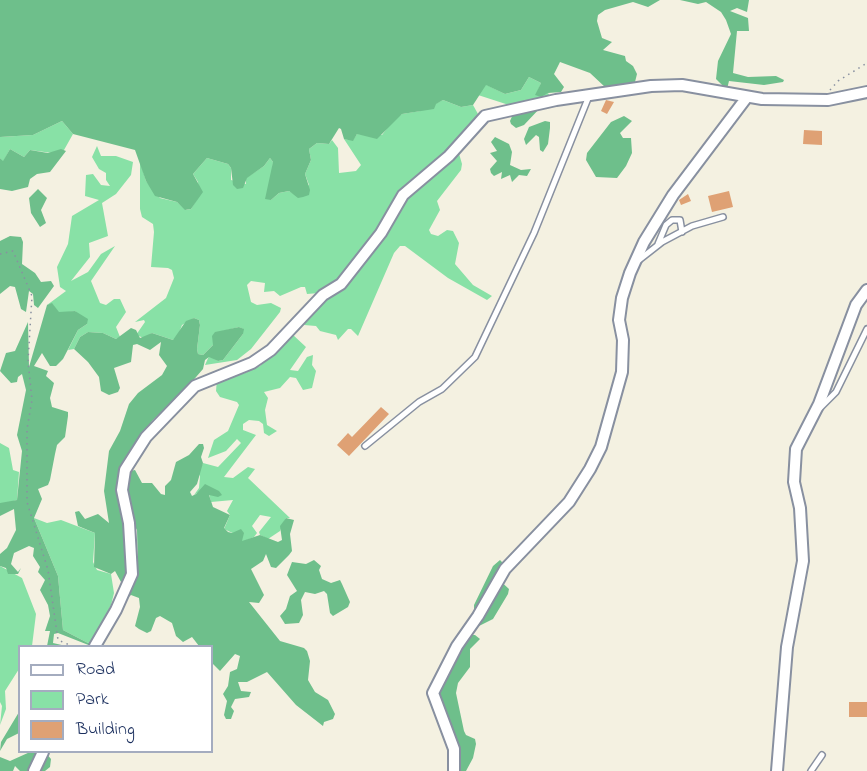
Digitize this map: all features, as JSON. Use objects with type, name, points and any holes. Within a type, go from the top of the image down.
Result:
[{"type":"street","points":[[96,645],[116,610],[132,574],[129,523],[122,490],[125,470],[159,423],[195,386],[252,363],[271,350],[316,302],[347,277],[381,233],[403,195],[449,156],[485,116],[609,90],[682,85],[747,97],[828,100],[867,92]]},
{"type":"street","points":[[454,771],[454,749],[433,693],[456,646],[478,616],[505,569],[569,502],[601,447],[622,372],[623,340],[619,320],[622,298],[635,263],[644,242],[673,195],[732,121],[747,97]]},
{"type":"street","points":[[777,771],[788,647],[803,561],[800,508],[794,482],[796,449],[836,364],[856,305],[867,290]]},
{"type":"street","points":[[34,771],[43,753]]},
{"type":"lane","points":[[365,446],[419,402],[442,389],[475,357],[534,233],[589,95]]},
{"type":"lane","points":[[635,263],[658,245],[682,232],[703,222],[723,217]]},
{"type":"lane","points":[[658,245],[666,225],[672,220],[680,220],[682,232]]},
{"type":"lane","points":[[814,412],[836,392],[867,328]]},
{"type":"lane","points":[[811,771],[822,755]]},
{"type":"path","points":[[828,100],[831,86],[867,63]]},
{"type":"path","points":[[0,254],[12,251],[32,296],[28,361],[32,400],[27,429],[27,502],[48,570],[58,640],[70,645]]},
{"type":"green space","points":[[0,0],[660,0],[648,7],[633,2],[605,10],[598,15],[597,21],[602,38],[612,42],[603,50],[625,56],[626,61],[633,66],[637,74],[635,82],[630,85],[605,87],[590,73],[560,62],[554,74],[564,87],[561,92],[548,93],[541,97],[535,95],[541,83],[529,77],[521,90],[505,94],[486,85],[473,105],[461,107],[443,100],[436,104],[434,109],[402,114],[377,139],[357,134],[353,141],[344,139],[339,128],[329,144],[317,143],[309,149],[311,160],[305,174],[310,190],[309,195],[298,198],[289,191],[279,193],[271,200],[265,199],[273,162],[270,158],[264,166],[247,178],[243,188],[237,189],[233,185],[231,168],[228,164],[207,158],[193,174],[203,192],[191,209],[185,210],[177,202],[155,196],[146,181],[135,150],[73,134],[62,121],[33,135],[0,137]]},
{"type":"green space","points":[[680,0],[749,0],[747,12],[737,8],[730,11],[748,18],[749,31],[737,31],[733,73],[748,77],[776,76],[784,80],[783,82],[764,85],[729,81],[727,89],[724,87],[716,79],[718,61],[731,34],[726,20],[721,12],[706,2],[698,4]]},
{"type":"green space","points":[[529,77],[541,83],[536,95],[548,93],[550,96],[512,106],[478,95],[485,84],[505,94],[521,90]]},
{"type":"green space","points":[[443,100],[461,107],[473,105],[478,114],[475,127],[458,150],[462,164],[461,170],[437,201],[440,210],[429,230],[431,234],[438,236],[447,230],[453,231],[459,243],[455,264],[473,285],[492,296],[487,300],[448,278],[405,246],[400,246],[394,253],[358,336],[348,329],[338,340],[336,335],[320,331],[316,326],[304,325],[319,293],[307,294],[305,287],[301,287],[280,296],[274,291],[264,292],[265,283],[251,281],[247,285],[251,302],[257,305],[271,303],[281,308],[251,349],[237,360],[205,365],[209,356],[218,361],[223,360],[243,334],[243,329],[239,327],[215,333],[213,345],[203,355],[198,354],[200,325],[199,320],[194,318],[182,325],[177,338],[173,340],[152,333],[144,338],[136,335],[145,322],[144,320],[135,322],[166,298],[174,278],[172,270],[168,268],[151,267],[154,232],[153,224],[142,217],[140,209],[140,161],[146,181],[160,198],[177,202],[186,210],[191,209],[199,196],[198,182],[193,174],[207,158],[228,164],[231,168],[231,180],[246,184],[246,178],[264,166],[270,158],[273,162],[271,200],[279,193],[289,191],[294,194],[309,185],[305,174],[311,160],[309,149],[317,143],[329,144],[332,140],[338,148],[339,173],[356,171],[361,165],[344,139],[353,140],[357,134],[382,135],[394,119],[402,114],[420,111]]},
{"type":"green space","points":[[541,107],[524,125],[516,128],[511,124],[514,112]]},
{"type":"green space","points":[[624,116],[632,121],[620,133],[623,138],[631,138],[632,153],[617,178],[596,177],[586,160],[587,153],[611,122]]},
{"type":"green space","points":[[62,121],[73,134],[64,150],[52,153],[30,150],[24,157],[10,149],[3,162],[0,158],[0,137],[33,135]]},
{"type":"green space","points":[[545,121],[550,122],[550,128],[548,144],[543,152],[540,150],[539,137],[536,135],[526,145],[524,139],[529,127]]},
{"type":"green space","points":[[495,137],[509,144],[512,152],[510,165],[521,170],[531,169],[527,176],[519,175],[512,182],[510,175],[501,179],[502,172],[494,176],[491,173],[490,169],[497,161],[490,153],[497,151],[491,142]]},
{"type":"green space","points":[[97,146],[101,156],[116,156],[133,162],[131,175],[116,194],[102,203],[108,236],[89,243],[90,257],[71,281],[88,272],[101,254],[115,246],[91,281],[100,303],[106,305],[114,299],[120,299],[126,312],[116,327],[120,337],[116,339],[103,333],[88,332],[80,337],[74,349],[68,350],[78,330],[87,324],[75,311],[58,312],[52,304],[47,305],[66,291],[60,287],[57,267],[68,244],[72,216],[99,200],[85,196],[86,175],[93,174],[101,185],[110,186],[106,180],[106,173],[99,169],[92,157]]},
{"type":"green space","points":[[10,149],[24,157],[30,150],[48,153],[61,149],[66,151],[50,172],[37,174],[30,179],[28,187],[12,191],[0,189],[0,158],[3,161]]},
{"type":"green space","points":[[38,189],[47,198],[41,210],[46,223],[40,227],[31,213],[29,198]]},
{"type":"green space","points":[[10,236],[21,237],[23,242],[22,264],[35,273],[41,282],[51,281],[54,286],[38,308],[34,305],[33,294],[29,291],[26,312],[21,309],[15,287],[10,286],[0,294],[0,241]]},
{"type":"green space","points":[[52,303],[59,312],[75,311],[88,319],[87,324],[78,330],[63,359],[56,366],[50,366],[42,353],[34,366],[48,371],[46,376],[54,383],[50,398],[52,407],[68,412],[68,416],[65,437],[57,445],[48,485],[38,489],[42,499],[34,518],[58,576],[63,630],[88,643],[93,641],[104,621],[92,645],[58,633],[54,634],[53,643],[62,645],[47,645],[50,631],[45,631],[50,616],[48,605],[40,590],[45,580],[38,572],[40,567],[33,556],[34,548],[29,546],[14,553],[11,564],[18,572],[21,568],[18,574],[8,574],[6,568],[0,566],[0,554],[7,548],[16,530],[14,509],[0,516],[0,503],[17,500],[22,451],[17,435],[26,390],[22,374],[18,377],[17,382],[11,383],[0,371],[6,353],[15,351],[28,322],[29,367],[47,305]]},
{"type":"green space","points":[[194,318],[199,320],[200,325],[198,354],[203,355],[213,345],[212,336],[215,332],[239,327],[244,329],[243,334],[223,360],[218,361],[209,357],[205,360],[203,369],[190,384],[152,421],[122,470],[129,571],[125,580],[121,582],[115,571],[111,574],[94,567],[95,533],[78,526],[75,512],[79,511],[85,519],[98,514],[109,523],[104,491],[109,451],[120,431],[129,404],[138,393],[162,375],[167,366],[159,355],[161,342],[150,350],[137,344],[133,345],[131,362],[114,368],[120,388],[118,392],[109,395],[101,391],[99,377],[74,349],[80,337],[88,332],[103,333],[116,339],[131,328],[136,330],[140,338],[152,333],[173,340],[186,321]]},
{"type":"green space","points":[[292,334],[306,347],[290,370],[298,371],[307,357],[313,355],[312,365],[316,371],[312,388],[303,390],[296,378],[290,377],[280,388],[264,392],[268,398],[265,410],[267,425],[277,431],[269,436],[264,433],[263,424],[259,421],[249,420],[243,424],[243,430],[256,435],[224,477],[233,478],[248,467],[255,469],[248,478],[290,518],[286,518],[280,531],[268,539],[259,532],[271,517],[260,515],[252,526],[257,533],[254,537],[242,542],[241,537],[224,529],[230,515],[227,511],[233,500],[211,502],[209,494],[221,496],[200,491],[194,495],[199,488],[198,473],[203,463],[218,467],[241,443],[237,439],[226,451],[208,458],[214,440],[228,431],[239,405],[237,402],[220,397],[216,391],[217,379],[245,373],[260,366]]},
{"type":"green space","points":[[0,443],[9,448],[13,470],[19,472],[17,500],[7,503],[0,503]]},
{"type":"green space","points":[[199,444],[203,444],[201,457],[203,463],[197,484],[190,492],[192,496],[205,484],[219,491],[222,495],[218,497],[209,495],[213,507],[230,515],[224,528],[232,533],[241,529],[244,533],[242,541],[260,535],[278,542],[282,540],[280,526],[286,518],[294,520],[290,534],[292,551],[289,555],[276,568],[271,567],[266,554],[263,561],[251,569],[264,595],[259,603],[249,602],[280,641],[307,651],[310,661],[308,680],[315,692],[328,700],[335,714],[333,719],[324,722],[323,726],[296,705],[267,672],[247,682],[238,682],[241,691],[251,692],[249,697],[235,699],[231,707],[234,711],[231,719],[226,719],[224,715],[227,701],[223,694],[228,686],[230,672],[237,669],[240,656],[235,654],[220,671],[213,664],[213,645],[198,645],[192,637],[183,642],[176,636],[172,623],[160,616],[156,618],[151,631],[147,633],[135,626],[140,607],[139,598],[131,595],[123,602],[138,569],[137,530],[127,513],[124,499],[130,471],[135,470],[142,483],[152,483],[161,494],[165,495],[165,486],[171,480],[176,462],[189,455]]},
{"type":"green space","points":[[34,518],[47,523],[61,520],[95,533],[93,562],[97,570],[111,574],[114,593],[111,605],[93,641],[88,643],[63,630],[58,576]]},
{"type":"green space","points":[[314,560],[321,566],[319,570],[322,579],[331,583],[340,580],[350,602],[348,607],[333,616],[330,613],[327,594],[324,591],[315,594],[305,592],[301,600],[303,615],[299,623],[285,624],[280,616],[286,609],[290,596],[297,591],[287,575],[292,562],[306,564]]},
{"type":"green space","points":[[500,560],[503,563],[495,576],[509,589],[508,594],[493,619],[477,627],[474,624],[474,605],[493,566]]},
{"type":"green space","points":[[0,566],[22,578],[36,614],[32,645],[18,645],[18,671],[5,691],[6,709],[0,725],[2,706],[0,702]]},
{"type":"green space","points":[[471,635],[480,639],[470,649],[470,667],[458,683],[456,693],[464,731],[466,735],[475,739],[476,744],[473,758],[466,771],[458,771],[459,744],[437,698],[444,673],[464,647],[463,642]]},
{"type":"green space","points":[[18,714],[18,734],[7,739],[0,751],[1,742]]},
{"type":"green space","points":[[28,753],[46,753],[51,759],[50,767],[45,771],[20,771],[15,766],[13,771],[0,771],[0,757],[10,761]]},
{"type":"building","points":[[606,100],[614,102],[607,114],[601,111]]},
{"type":"building","points":[[804,130],[822,131],[822,145],[803,144]]},
{"type":"building","points":[[729,191],[733,207],[712,212],[708,196]]},
{"type":"building","points":[[688,194],[691,201],[681,205],[679,200]]},
{"type":"building","points":[[381,407],[389,414],[349,456],[337,445],[348,433],[352,437]]},
{"type":"building","points":[[849,702],[867,702],[867,717],[849,717]]}]
